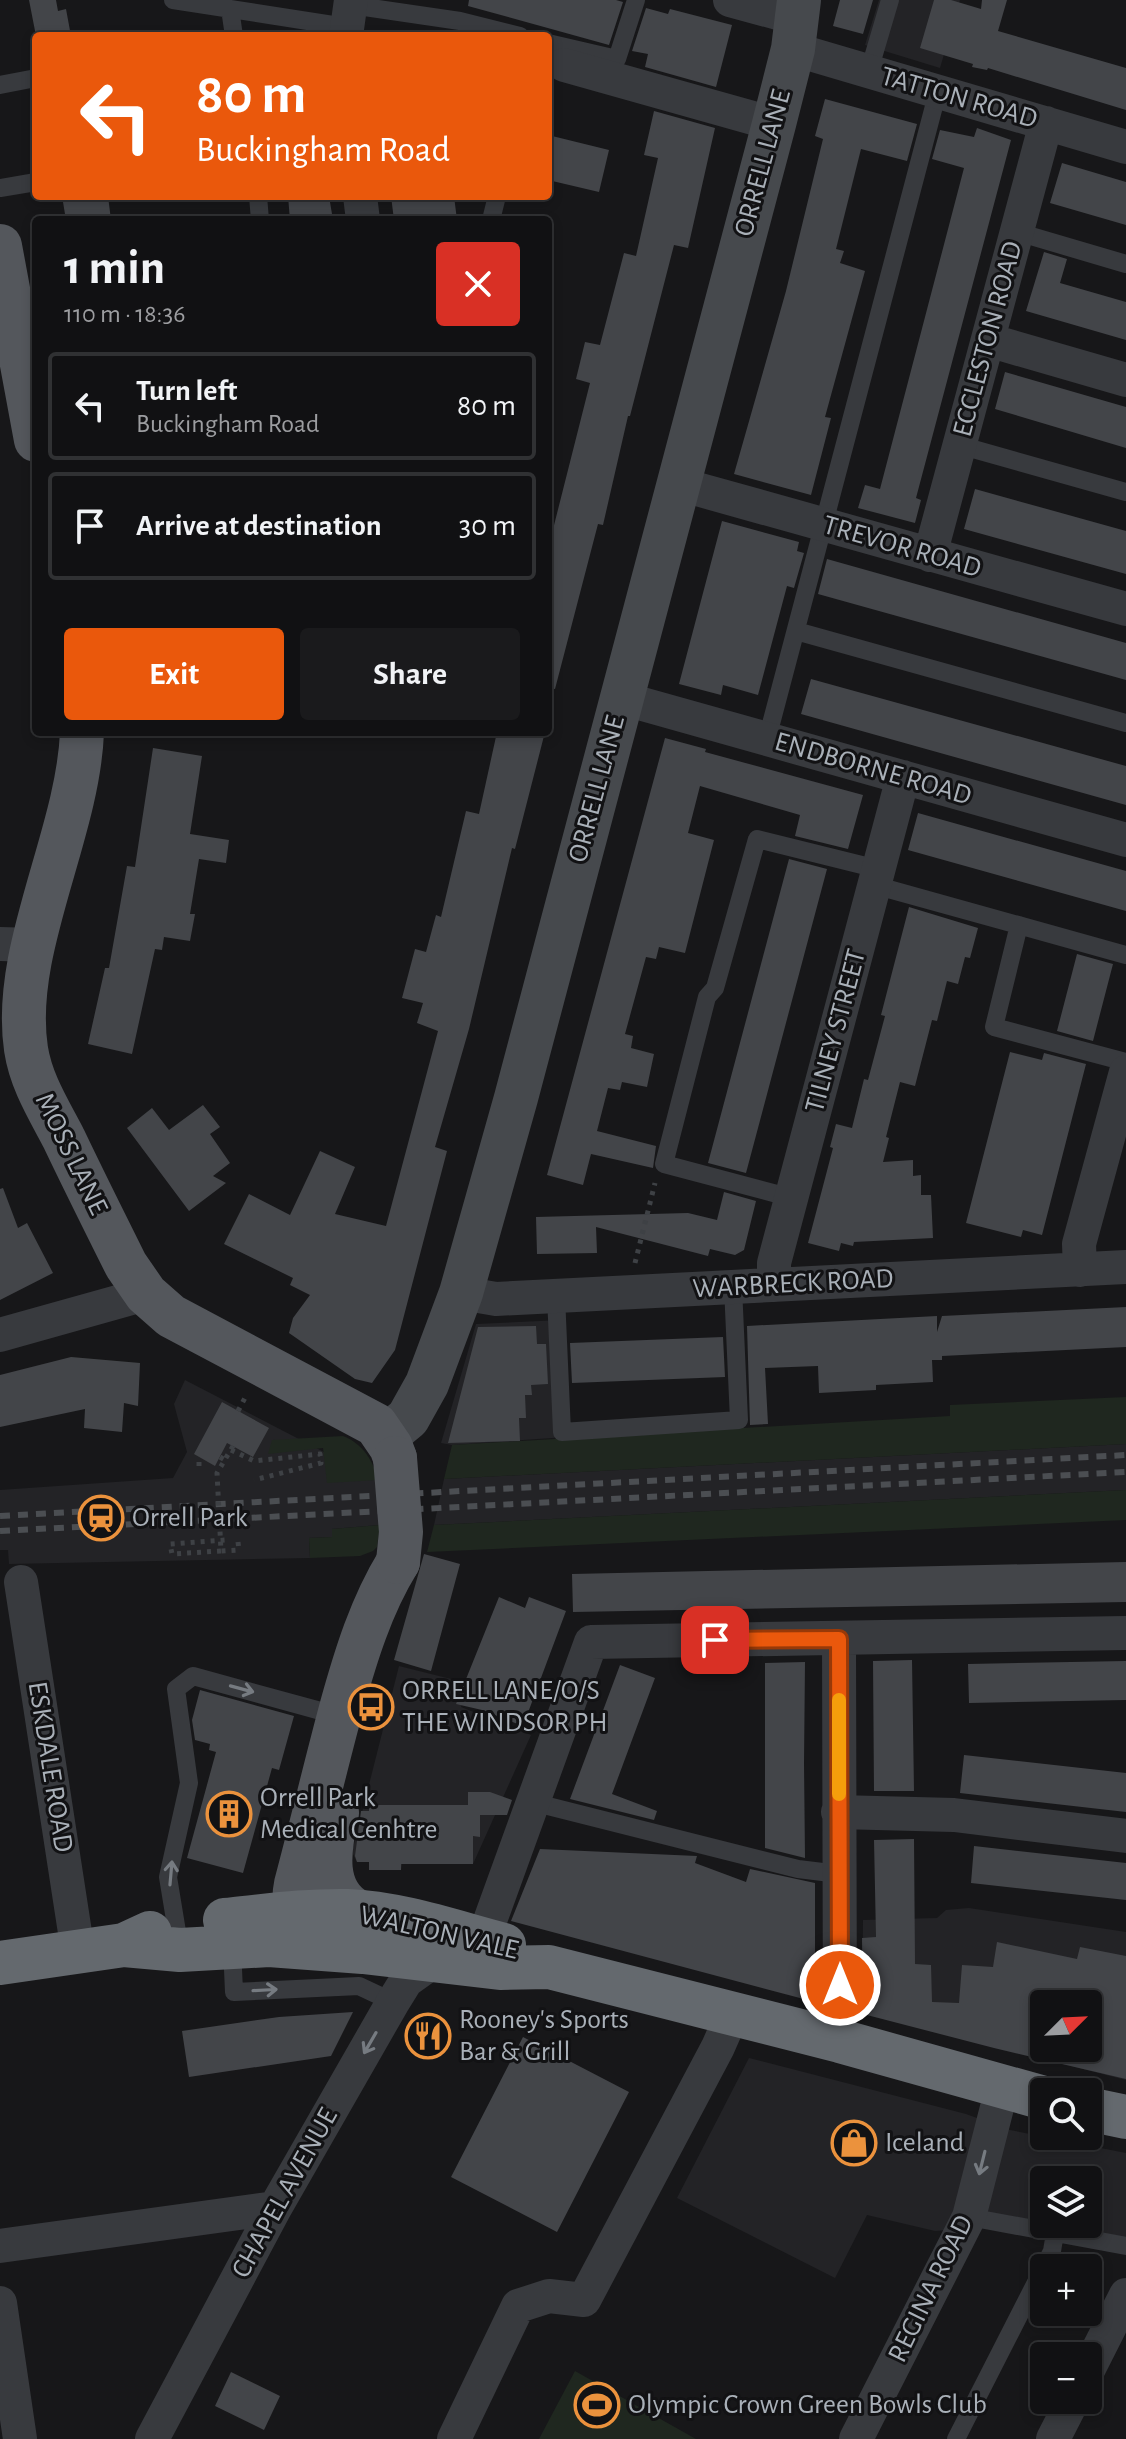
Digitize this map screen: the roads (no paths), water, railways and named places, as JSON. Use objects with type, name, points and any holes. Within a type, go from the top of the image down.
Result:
[{"type":"highway","name":"WALTON VALE","points":[[284,1919],[359,1912],[399,1919],[464,1955]]},
{"type":"highway","name":"WALTON VALE","points":[[284,1919],[464,1955],[549,1967],[623,1984],[1030,2095]]},
{"type":"highway","points":[[0,1963],[178,1938],[284,1919]]},
{"type":"highway","points":[[1102,2112],[1126,2117]]},
{"type":"main road","points":[[0,246],[7,322],[32,424]]},
{"type":"main road","name":"MOSS LANE","points":[[82,736],[75,791],[17,945],[25,995],[23,1024],[32,1077],[126,1265],[146,1294],[188,1327],[376,1425],[390,1448]]},
{"type":"main road","points":[[284,1919],[333,1830],[398,1562],[401,1532],[390,1448]]},
{"type":"main road","points":[[284,1919],[339,1716],[371,1614],[398,1562]]},
{"type":"street","name":"TATTON ROAD","points":[[730,0],[796,22],[869,71],[1126,147]]},
{"type":"street","name":"ORRELL LANE","points":[[390,1448],[427,1384],[461,1293],[516,1098],[774,124],[796,22]]},
{"type":"street","points":[[556,54],[774,124]]},
{"type":"street","name":"ECCLESTON ROAD","points":[[930,555],[1046,123]]},
{"type":"street","points":[[988,340],[1126,380]]},
{"type":"street","name":"TREVOR ROAD","points":[[679,484],[1126,609]]},
{"type":"street","name":"ENDBORNE ROAD","points":[[621,698],[1126,840]]},
{"type":"street","name":"TILNEY STREET","points":[[774,1285],[774,1263],[903,777]]},
{"type":"street","points":[[1080,1270],[1079,1244],[1118,1136],[1126,1072]]},
{"type":"street","name":"WARBRECK ROAD","points":[[461,1293],[496,1299],[1126,1267]]},
{"type":"street","points":[[0,1335],[146,1294]]},
{"type":"street","name":"ESKDALE ROAD","points":[[21,1582],[78,1952]]},
{"type":"street","points":[[464,1955],[532,1802],[591,1642],[1126,1633]]},
{"type":"street","points":[[839,1639],[840,2041]]},
{"type":"street","points":[[838,1812],[954,1815],[1126,1836]]},
{"type":"street","name":"CHAPEL AVENUE","points":[[152,2439],[275,2208],[406,1981],[464,1955]]},
{"type":"street","points":[[454,2439],[518,2306],[549,2296],[584,2300],[732,2015]]},
{"type":"street","name":"REGINA ROAD","points":[[856,2439],[969,2217],[1002,2088]]},
{"type":"street","points":[[0,2246],[275,2208]]},
{"type":"street","points":[[1102,2342],[1126,2295]]},
{"type":"street","points":[[0,2303],[20,2439]]},
{"type":"street","points":[[1053,2439],[1066,2414]]},
{"type":"lane","points":[[173,0],[230,9],[349,17],[490,32]]},
{"type":"lane","points":[[556,54],[617,59],[636,0]]},
{"type":"lane","points":[[869,71],[890,0]]},
{"type":"lane","points":[[230,9],[233,32]]},
{"type":"lane","points":[[0,85],[32,79]]},
{"type":"lane","points":[[767,739],[938,91]]},
{"type":"lane","points":[[0,188],[32,183]]},
{"type":"lane","points":[[1017,232],[1126,264]]},
{"type":"lane","points":[[959,445],[1126,492]]},
{"type":"lane","points":[[796,631],[1126,723]]},
{"type":"lane","points":[[792,1198],[664,1164],[707,997],[715,988],[757,839],[1019,925],[1126,955]]},
{"type":"lane","points":[[1019,925],[994,1027],[1126,1062]]},
{"type":"lane","points":[[556,1296],[562,1432],[739,1420],[733,1287]]},
{"type":"lane","points":[[178,1938],[168,1877],[189,1783],[176,1689],[193,1676],[339,1716]]},
{"type":"lane","points":[[532,1802],[798,1869],[839,1874]]},
{"type":"lane","points":[[284,1919],[234,1992],[359,1986],[393,2002]]},
{"type":"lane","points":[[969,2217],[1030,2228]]},
{"type":"lane","points":[[956,2439],[1052,2251],[1054,2238]]},
{"type":"lane","points":[[1082,2238],[1126,2246]]},
{"type":"railway","points":[[0,1516],[1126,1455]]},
{"type":"railway","points":[[0,1531],[1126,1472]]},
{"type":"place","name":"Orrell Park","points":[[101,1518]]},
{"type":"place","name":"ORRELL LANE/O/S THE WINDSOR PH","points":[[371,1707]]},
{"type":"place","name":"Orrell Park Medical Cenhtre","points":[[229,1814]]},
{"type":"place","name":"Rooney's Sports Bar & Grill","points":[[428,2036]]},
{"type":"place","name":"Iceland","points":[[854,2143]]},
{"type":"place","name":"Olympic Crown Green Bowls Club","points":[[597,2405]]}]
